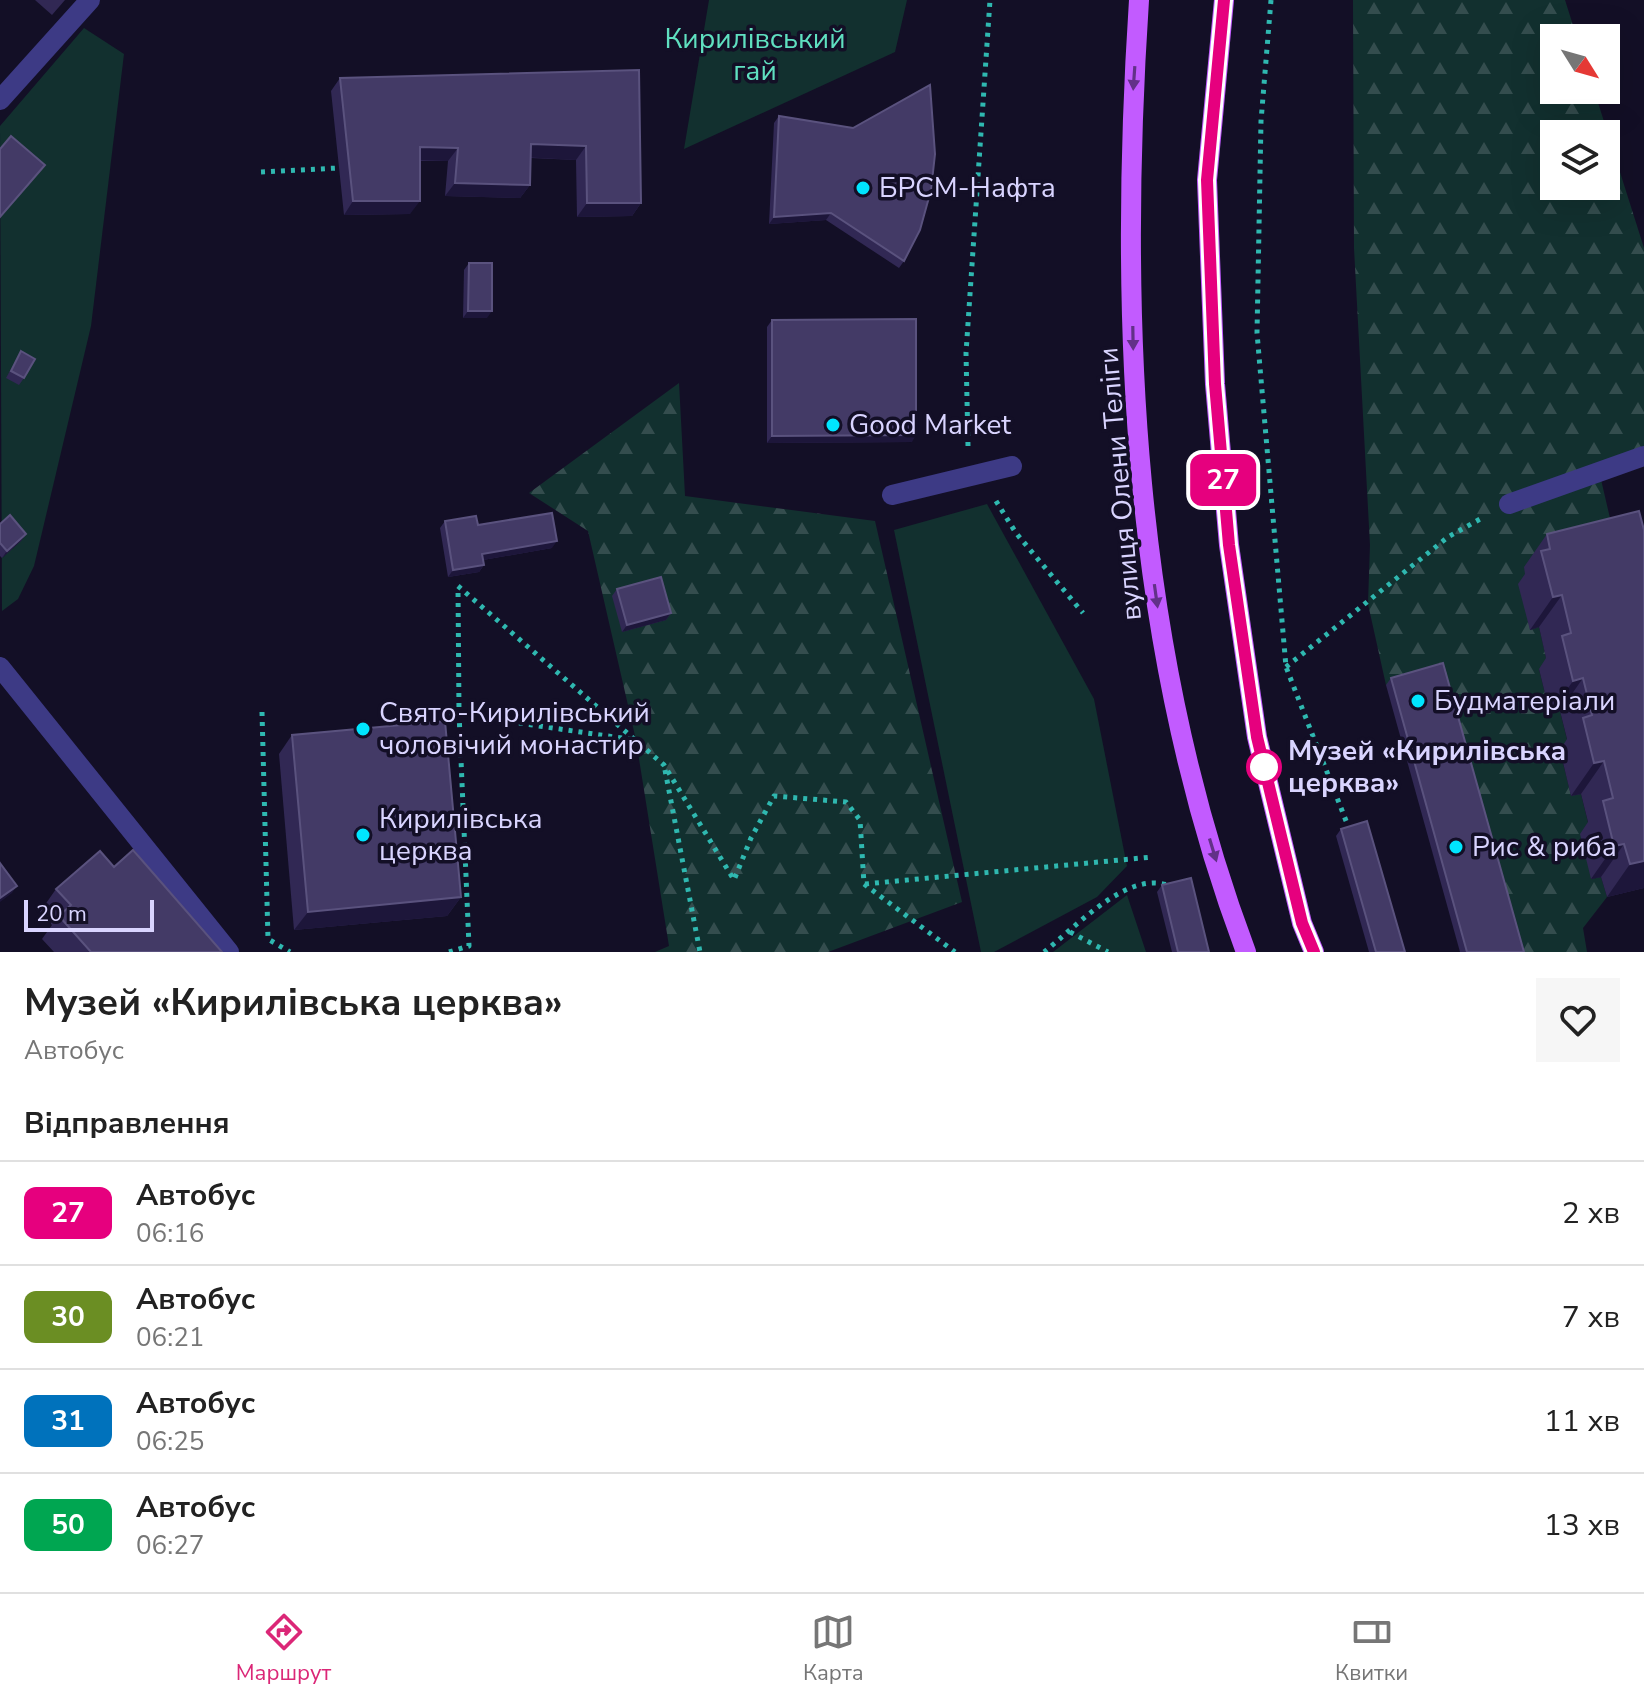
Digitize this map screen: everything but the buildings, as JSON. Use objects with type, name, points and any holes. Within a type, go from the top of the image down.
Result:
[{"type":"main road","name":"вулиця Олени Теліги","points":[[1139,0],[1130,134],[1134,381],[1147,528],[1168,682],[1199,806],[1246,952]]},
{"type":"main road","points":[[1224,0],[1207,180],[1215,384],[1229,545],[1257,737],[1302,923],[1314,952]]},
{"type":"lane","points":[[0,100],[90,0]]},
{"type":"lane","points":[[1509,504],[1644,456]]},
{"type":"lane","points":[[892,495],[1012,466]]},
{"type":"lane","points":[[0,667],[229,952]]},
{"type":"path","points":[[990,0],[966,353],[965,439],[979,473],[1016,533],[1083,613]]},
{"type":"path","points":[[1271,0],[1261,121],[1257,333],[1286,667],[1350,832]]},
{"type":"path","points":[[261,172],[338,168]]},
{"type":"path","points":[[1286,667],[1448,537],[1509,504]]},
{"type":"path","points":[[449,952],[469,946],[459,713],[458,586],[664,765],[734,880],[774,796],[846,802],[860,820],[864,884],[955,952]]},
{"type":"path","points":[[430,710],[636,740]]},
{"type":"path","points":[[262,712],[268,939],[290,952]]},
{"type":"path","points":[[664,765],[700,952]]},
{"type":"path","points":[[864,884],[1152,857]]},
{"type":"path","points":[[1044,952],[1128,885],[1156,880],[1174,888]]},
{"type":"path","points":[[1070,932],[1108,952]]},
{"type":"green space","name":"Кирилівський гай","points":[[709,0],[907,0],[895,52],[684,149]]},
{"type":"green space","points":[[1353,0],[1565,0],[1573,24],[1540,24],[1540,104],[1598,104],[1603,120],[1540,120],[1540,200],[1620,200],[1620,172],[1644,248],[1644,456],[1599,471],[1616,544],[1527,582],[1530,630],[1539,627],[1548,666],[1539,669],[1549,710],[1560,711],[1569,748],[1560,751],[1571,795],[1581,794],[1590,831],[1592,879],[1601,877],[1607,897],[1583,928],[1587,952],[1517,952],[1438,670],[1386,685],[1368,604],[1370,545],[1354,248]]},
{"type":"green space","points":[[84,28],[124,54],[91,326],[34,566],[18,599],[2,611],[0,126]]},
{"type":"green space","points":[[679,383],[685,496],[875,521],[962,902],[828,952],[655,952],[669,946],[636,740],[588,531],[529,493]]},
{"type":"green space","points":[[987,504],[1094,699],[1127,866],[1097,897],[994,952],[981,952],[894,530]]},
{"type":"green space","points":[[1127,895],[1146,952],[1053,952]]},
{"type":"bus line","name":"27","points":[[1224,0],[1207,180],[1215,384],[1229,545],[1257,737],[1302,923],[1314,952]]},
{"type":"place","name":"БРСМ-Нафта","points":[[863,188]]},
{"type":"place","name":"Good Market","points":[[833,425]]},
{"type":"place","name":"Будматеріали","points":[[1418,701]]},
{"type":"place","name":"Свято-Кирилівський чоловічий монастир","points":[[363,729]]},
{"type":"place","name":"Музей «Кирилівська церква»","points":[[1264,767]]},
{"type":"place","name":"Кирилівська церква","points":[[363,835]]},
{"type":"place","name":"Рис & риба","points":[[1456,847]]}]
